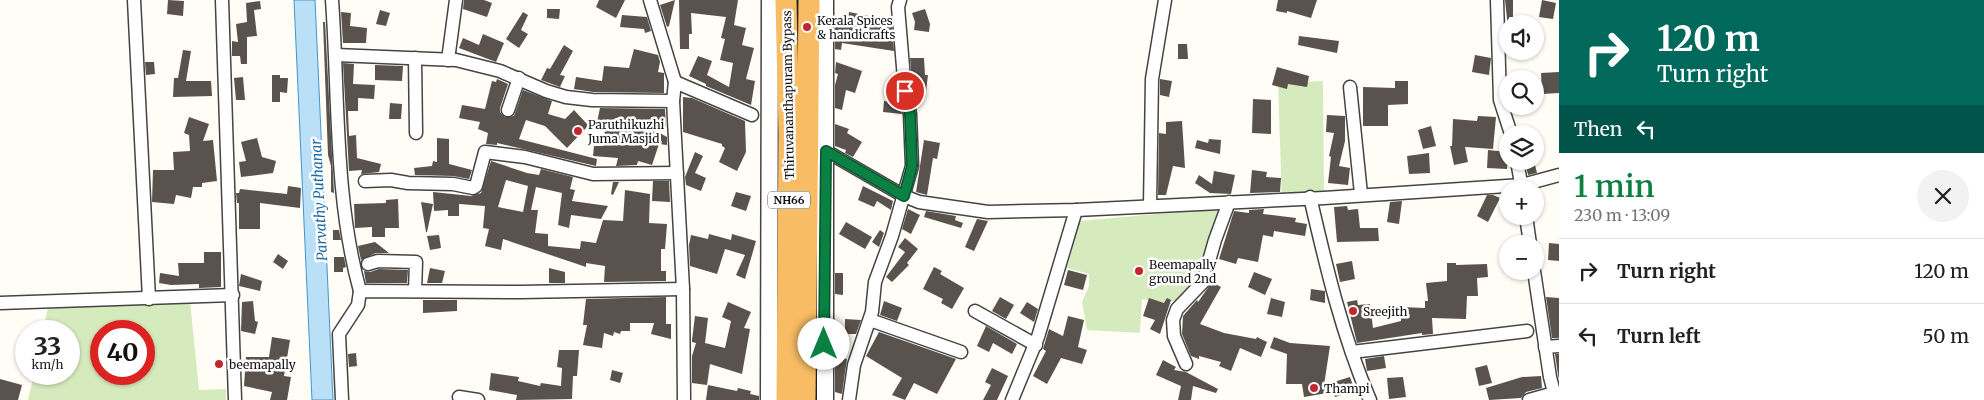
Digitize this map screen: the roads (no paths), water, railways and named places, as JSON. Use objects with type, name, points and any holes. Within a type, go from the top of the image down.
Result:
[{"type":"highway","name":"Thiruvananthapuram Bypass","points":[[786,0],[790,133],[787,400]]},
{"type":"highway","name":"Thiruvananthapuram Bypass","points":[[805,400],[809,0]]},
{"type":"street","points":[[134,0],[149,299]]},
{"type":"street","points":[[222,0],[235,400]]},
{"type":"street","points":[[332,0],[342,184],[351,260],[360,291],[358,305],[339,334],[342,400]]},
{"type":"street","points":[[448,60],[456,0]]},
{"type":"street","points":[[650,0],[674,82],[673,101],[683,289],[684,400]]},
{"type":"street","name":"Thiruvananthapuram Bypass","points":[[770,0],[770,400]]},
{"type":"street","points":[[825,0],[825,400]]},
{"type":"street","points":[[849,400],[854,365],[870,320],[875,282],[912,166],[910,114],[905,91],[898,7],[900,0]]},
{"type":"street","points":[[1150,206],[1152,79],[1165,0]]},
{"type":"street","points":[[1497,0],[1500,100],[1508,125]]},
{"type":"street","points":[[336,55],[448,60],[482,67],[519,78],[546,91],[566,97],[592,100],[673,101]]},
{"type":"street","points":[[415,58],[416,133]]},
{"type":"street","points":[[508,110],[519,78]]},
{"type":"street","points":[[674,82],[752,115]]},
{"type":"street","points":[[1350,87],[1361,194]]},
{"type":"street","points":[[826,151],[904,196],[919,202],[988,212],[1076,210],[1499,188]]},
{"type":"street","points":[[365,181],[391,180],[408,183],[454,184],[473,188],[476,186],[484,152],[525,158],[593,174],[677,173]]},
{"type":"street","points":[[1544,180],[1559,175]]},
{"type":"street","points":[[1310,198],[1328,274],[1352,352],[1370,400]]},
{"type":"street","points":[[1186,364],[1172,330],[1174,320],[1177,309],[1204,282],[1215,240],[1229,202]]},
{"type":"street","points":[[1012,400],[1036,345],[1076,210]]},
{"type":"street","points":[[368,264],[378,261],[416,262],[415,291]]},
{"type":"street","points":[[1529,400],[1555,397],[1545,347],[1535,280]]},
{"type":"street","points":[[360,291],[521,292],[683,289]]},
{"type":"street","points":[[0,303],[232,295]]},
{"type":"street","points":[[975,311],[1036,345]]},
{"type":"street","points":[[870,320],[961,352]]},
{"type":"street","points":[[1352,352],[1527,331]]},
{"type":"street","points":[[1545,347],[1559,346]]},
{"type":"street","points":[[459,397],[478,400]]},
{"type":"water","name":"Parvathy Puthanar","points":[[294,0],[315,0],[333,400],[312,400]]},
{"type":"place","name":"Kerala Spices & handicrafts","points":[[807,27]]},
{"type":"place","name":"Paruthikuzhi Juma Masjid","points":[[578,131]]},
{"type":"place","name":"Beemapally ground 2nd","points":[[1139,271]]},
{"type":"place","name":"Sreejith","points":[[1353,311]]},
{"type":"place","name":"beemapally","points":[[219,364]]},
{"type":"place","name":"Thampi","points":[[1314,388]]}]
